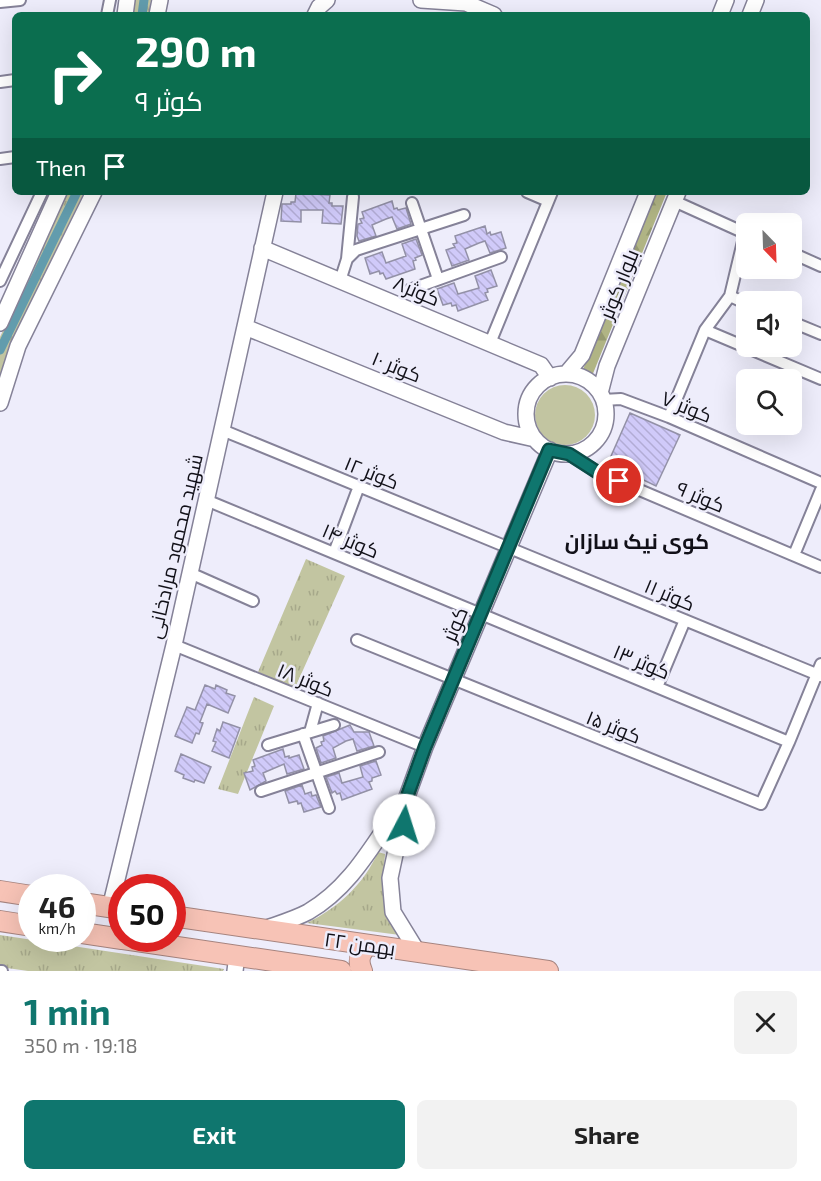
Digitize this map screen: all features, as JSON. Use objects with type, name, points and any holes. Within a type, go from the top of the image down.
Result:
[{"type":"highway","points":[[0,891],[18,894]]},
{"type":"highway","name":"۲۲ بهمن","points":[[186,918],[548,971]]},
{"type":"highway","points":[[0,921],[18,924]]},
{"type":"highway","points":[[313,967],[318,964],[324,954],[322,943],[317,937]]},
{"type":"highway","points":[[362,971],[359,965],[360,954],[368,945]]},
{"type":"highway","name":"۲۲ بهمن","points":[[184,952],[236,963],[313,967],[340,971]]},
{"type":"main road","points":[[316,12],[327,0]]},
{"type":"main road","points":[[421,0],[465,6],[484,12]]},
{"type":"main road","points":[[0,323],[58,195]]},
{"type":"main road","points":[[0,403],[18,346],[93,195]]},
{"type":"main road","name":"شهید محمود مرادخانی","points":[[123,874],[274,195]]},
{"type":"main road","name":"بلوار کوثر","points":[[566,374],[582,355],[647,195]]},
{"type":"main road","name":"بلوار کوثر","points":[[602,397],[608,366],[676,197]]},
{"type":"main road","name":"کوثر۸","points":[[262,248],[541,365],[550,378]]},
{"type":"main road","name":"کوثر ۱۰","points":[[245,327],[504,432],[535,439]]},
{"type":"main road","points":[[566,374],[586,379],[602,397],[606,410],[602,430],[589,447],[569,454],[549,450],[535,439],[527,420],[529,400],[534,391],[550,378],[566,374]]},
{"type":"main road","name":"کوثر","points":[[396,824],[425,747],[549,450]]},
{"type":"main road","points":[[264,929],[307,913],[336,893],[396,824]]},
{"type":"main road","points":[[396,824],[390,878],[393,912],[417,951]]},
{"type":"street","points":[[0,2],[20,0]]},
{"type":"street","points":[[0,281],[41,195]]},
{"type":"street","points":[[490,343],[550,196]]},
{"type":"street","points":[[340,281],[347,259],[353,197]]},
{"type":"street","points":[[676,197],[736,229]]},
{"type":"street","points":[[412,203],[438,279]]},
{"type":"street","points":[[347,259],[356,250],[464,216]]},
{"type":"street","points":[[409,290],[501,257]]},
{"type":"street","points":[[802,257],[821,266]]},
{"type":"street","points":[[669,417],[705,330],[730,297],[736,273]]},
{"type":"street","points":[[730,297],[736,299]]},
{"type":"street","points":[[802,326],[821,334]]},
{"type":"street","points":[[705,330],[821,380]]},
{"type":"street","name":"کوثر ۷","points":[[602,397],[621,399],[669,417],[821,483]]},
{"type":"street","name":"کوثر ۱۲","points":[[222,430],[509,547]]},
{"type":"street","name":"کوثر ۹","points":[[569,454],[597,472],[821,567]]},
{"type":"street","points":[[334,553],[359,486]]},
{"type":"street","points":[[794,555],[821,490]]},
{"type":"street","name":"کوثر ۱۴","points":[[206,500],[481,614]]},
{"type":"street","name":"کوثر ۱۱","points":[[509,547],[685,620],[820,672]]},
{"type":"street","points":[[190,573],[253,601]]},
{"type":"street","name":"کوثر ۱۳","points":[[481,614],[789,742]]},
{"type":"street","points":[[657,687],[685,620]]},
{"type":"street","name":"۱۵ کوثر","points":[[357,640],[453,681],[761,804],[789,742]]},
{"type":"street","name":"کوثر ۱۸","points":[[174,645],[425,747]]},
{"type":"street","points":[[789,742],[820,672]]},
{"type":"street","points":[[318,703],[307,733],[329,808]]},
{"type":"street","points":[[268,745],[334,725]]},
{"type":"street","points":[[261,791],[379,752]]},
{"type":"green space","points":[[135,0],[151,0],[149,12],[133,12]]},
{"type":"green space","points":[[66,195],[83,195],[9,348],[0,382],[0,337]]},
{"type":"green space","points":[[654,195],[666,195],[592,376],[582,372]]},
{"type":"green space","points":[[565,385],[582,390],[590,398],[595,415],[590,432],[582,440],[565,445],[548,440],[540,432],[535,415],[540,398],[548,390]]},
{"type":"green space","points":[[306,559],[345,576],[295,688],[258,672]]},
{"type":"green space","points":[[254,697],[274,706],[238,794],[218,789]]},
{"type":"green space","points":[[378,852],[385,854],[383,881],[400,935],[307,923],[329,910],[358,885]]},
{"type":"green space","points":[[0,935],[18,938],[18,952],[96,952],[96,950],[224,969],[223,971],[28,971],[0,967]]},
{"type":"building","points":[[296,195],[330,195],[329,203],[332,203],[332,206],[343,206],[341,224],[322,223],[323,210],[301,210],[301,222],[281,221],[282,204],[295,202]]},
{"type":"building","points":[[392,201],[394,209],[406,208],[411,224],[397,229],[392,217],[372,225],[376,236],[359,241],[358,224],[362,223],[360,219],[364,218],[362,212]]},
{"type":"building","points":[[485,226],[487,234],[501,232],[506,248],[490,253],[485,241],[465,249],[469,260],[452,266],[446,250],[455,247],[453,244],[457,243],[455,236]]},
{"type":"building","points":[[416,239],[422,255],[413,261],[415,269],[386,279],[379,271],[370,274],[365,258],[382,252],[386,263],[406,256],[402,244]]},
{"type":"building","points":[[491,270],[497,286],[487,289],[488,292],[485,293],[488,300],[458,311],[456,305],[452,306],[451,303],[443,305],[437,289],[454,283],[458,294],[479,288],[475,276]]},
{"type":"building","points":[[630,413],[680,435],[656,486],[608,463]]},
{"type":"building","points":[[205,685],[215,689],[216,685],[227,690],[226,693],[235,696],[228,713],[207,704],[200,722],[203,723],[199,734],[196,733],[192,743],[175,736],[187,707],[195,710]]},
{"type":"building","points":[[223,722],[240,728],[229,758],[212,751],[216,742],[213,741],[217,729],[220,731]]},
{"type":"building","points":[[350,725],[354,732],[369,732],[374,746],[357,751],[353,739],[346,741],[333,748],[336,758],[321,763],[316,748],[322,745],[323,736]]},
{"type":"building","points":[[283,749],[285,757],[299,755],[304,769],[287,774],[284,764],[263,773],[266,781],[250,790],[244,773],[253,771],[252,767],[255,766],[253,760]]},
{"type":"building","points":[[181,754],[211,767],[204,783],[183,778],[184,775],[175,771]]},
{"type":"building","points":[[376,761],[381,775],[372,778],[369,782],[372,789],[342,800],[340,793],[337,794],[335,791],[332,793],[326,777],[339,773],[342,783],[363,777],[360,766]]},
{"type":"building","points":[[302,785],[305,794],[311,792],[312,796],[316,795],[321,807],[304,812],[301,803],[298,804],[297,801],[289,803],[285,791]]},
{"type":"waterway","points":[[142,12],[144,0]]},
{"type":"waterway","points":[[0,350],[76,195]]},
{"type":"district","name":"کوی نیک سازان","points":[[637,540]]},
{"type":"route","points":[[404,825],[400,816],[425,747],[549,450],[569,454],[597,472],[619,481]]}]
